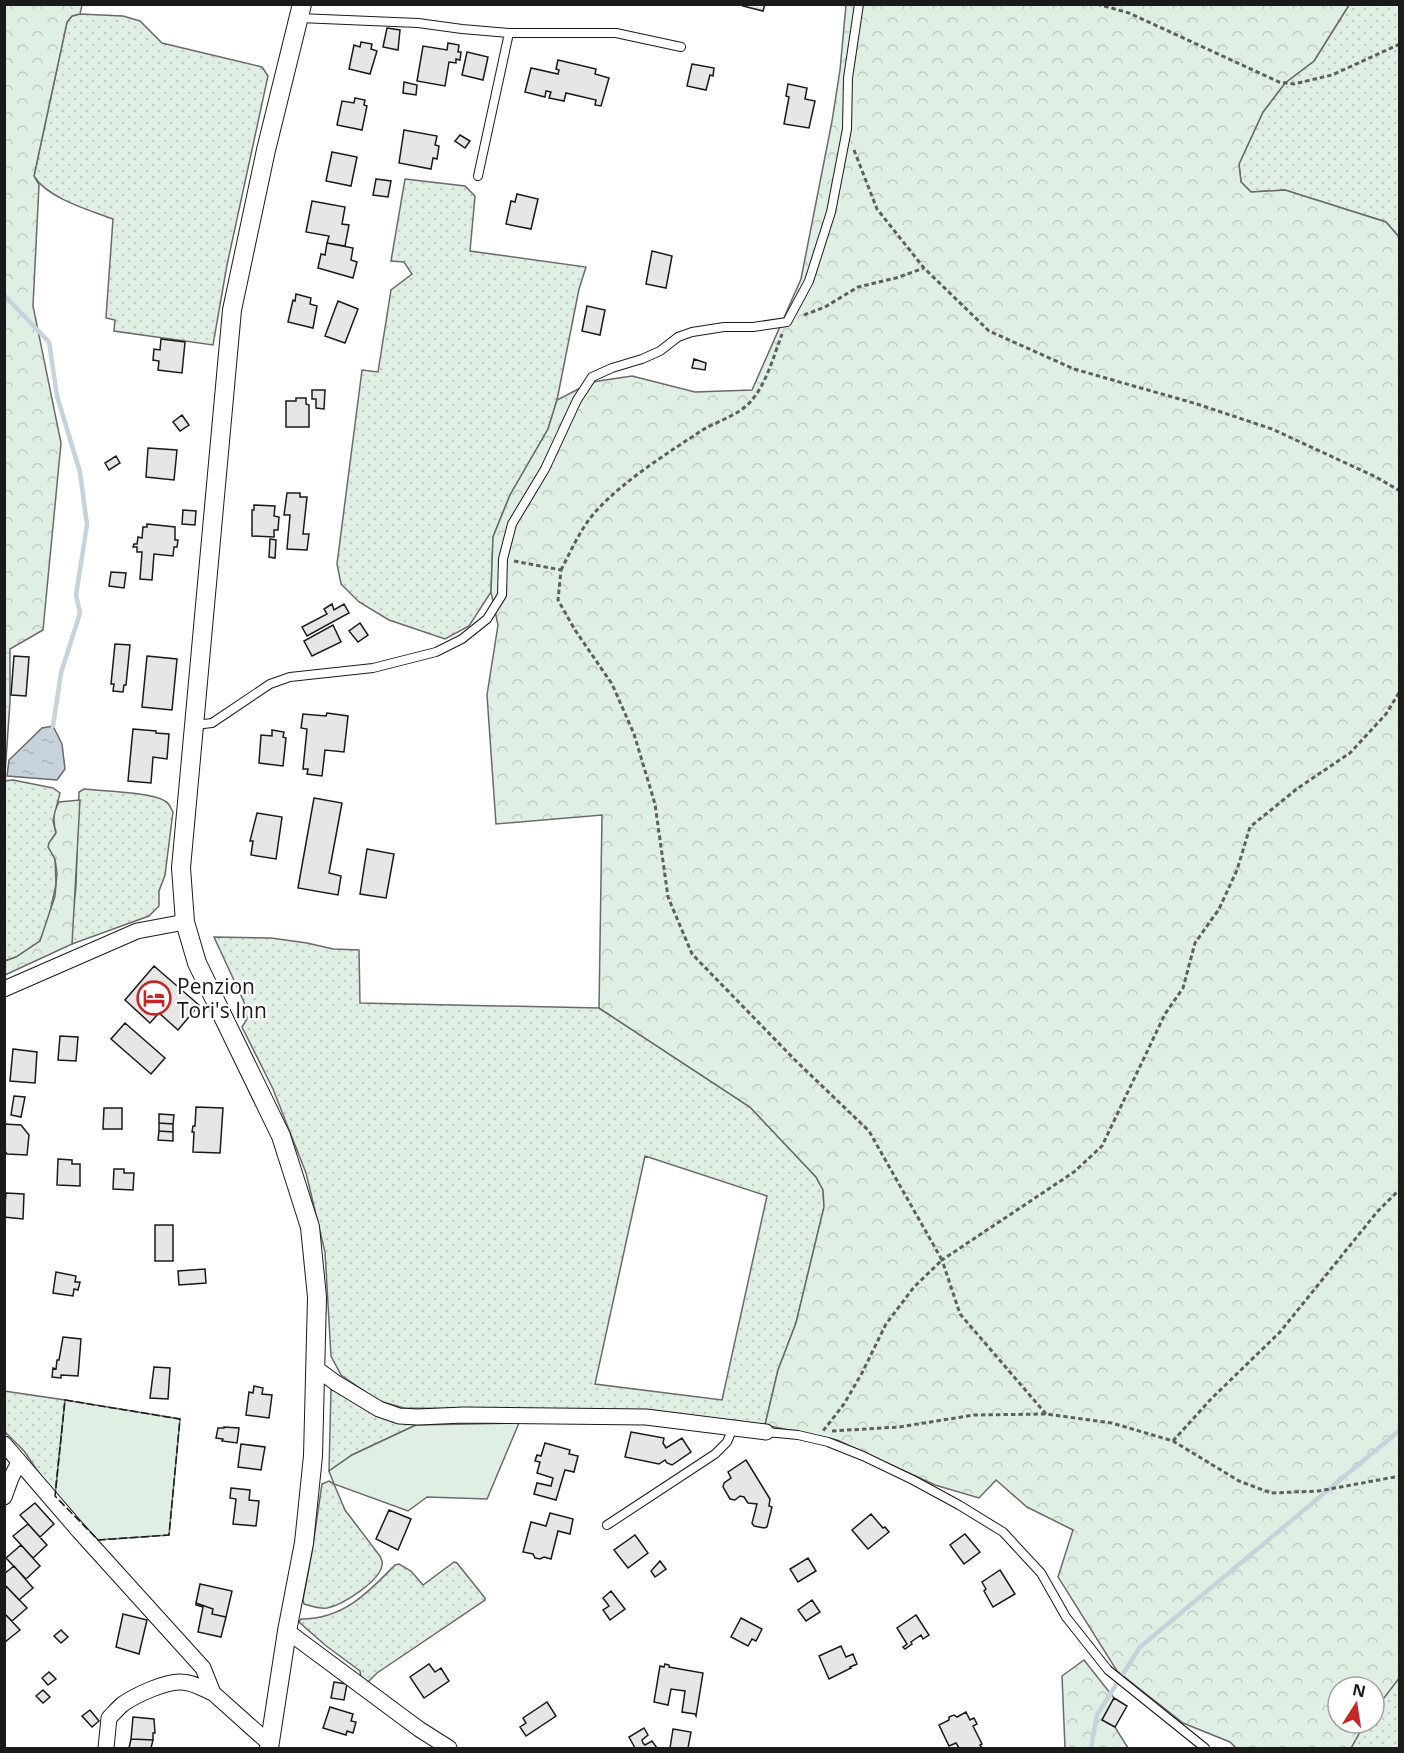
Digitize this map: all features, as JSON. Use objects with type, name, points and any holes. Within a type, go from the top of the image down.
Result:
[{"type":"street","points":[[269,1746],[287,1630],[304,1543],[313,1456],[317,1297],[310,1227],[280,1136],[197,963],[185,922],[181,868],[232,310],[266,150],[300,11]]},
{"type":"street","points":[[4,989],[137,931],[185,922]]},
{"type":"street","points":[[316,1369],[379,1409],[399,1416],[646,1417],[766,1432]]},
{"type":"street","points":[[4,1444],[203,1668],[213,1693]]},
{"type":"street","points":[[4,1497],[19,1462]]},
{"type":"street","points":[[287,1630],[449,1749]]},
{"type":"street","points":[[106,1749],[109,1718],[137,1696],[179,1681],[213,1693],[269,1746]]},
{"type":"lane","points":[[194,726],[212,723],[270,684],[290,677],[373,668],[436,652],[462,639],[487,619],[502,595],[503,559],[512,524],[545,469],[577,400],[592,377],[660,351],[678,337],[692,332],[787,322],[809,281],[831,212],[847,129],[848,78],[859,4]]},
{"type":"lane","points":[[300,11],[510,33],[616,33],[681,47]]},
{"type":"lane","points":[[478,176],[510,33]]},
{"type":"lane","points":[[607,1525],[715,1454],[727,1442],[733,1428]]},
{"type":"lane","points":[[766,1432],[798,1435],[828,1442],[863,1456],[922,1485],[1003,1532],[1041,1573],[1066,1617],[1115,1677],[1205,1749]]},
{"type":"path","points":[[1097,4],[1129,12],[1279,82],[1294,84],[1332,75],[1400,44]]},
{"type":"path","points":[[847,129],[877,209],[924,268],[989,331],[1074,369],[1197,404],[1272,429],[1376,477],[1400,491]]},
{"type":"path","points":[[924,268],[896,278],[858,287],[825,307],[787,322],[761,386],[751,402],[686,441],[643,471],[598,508],[579,536],[561,570],[558,600],[575,630],[612,684],[634,734],[655,804],[668,897],[692,954],[795,1060],[869,1131],[942,1260],[960,1314],[1046,1414]]},
{"type":"path","points":[[503,559],[561,570]]},
{"type":"path","points":[[822,1432],[853,1389],[885,1324],[914,1287],[942,1260],[1074,1172],[1102,1146],[1165,1014],[1183,988],[1195,943],[1219,909],[1237,870],[1250,827],[1298,788],[1350,753],[1386,714],[1400,691]]},
{"type":"path","points":[[1173,1441],[1211,1398],[1280,1332],[1377,1212],[1400,1190]]},
{"type":"path","points":[[798,1435],[899,1427],[974,1415],[1046,1414],[1112,1423],[1173,1441],[1239,1481],[1271,1493],[1319,1491],[1400,1476]]},
{"type":"green space","points":[[5,4],[82,5],[80,14],[72,16],[67,22],[34,176],[39,185],[33,306],[61,443],[43,630],[10,649],[10,702],[5,774]]},
{"type":"green space","points":[[846,5],[1349,5],[1314,61],[1285,83],[1263,112],[1239,164],[1241,182],[1251,192],[1285,190],[1386,222],[1399,237],[1400,1677],[1386,1695],[1386,1675],[1326,1675],[1326,1735],[1358,1735],[1351,1748],[1236,1748],[1230,1742],[1183,1723],[1117,1671],[1058,1577],[1073,1530],[1027,1507],[996,1480],[979,1498],[935,1485],[837,1440],[765,1425],[778,1370],[796,1323],[824,1207],[823,1190],[816,1177],[750,1107],[599,1008],[602,815],[496,824],[487,695],[498,625],[491,592],[493,537],[510,495],[548,429],[557,400],[592,382],[632,376],[695,392],[752,390],[801,279],[840,70]]},
{"type":"green space","points":[[1349,5],[1399,5],[1399,237],[1386,222],[1285,190],[1251,192],[1241,182],[1239,164],[1263,112],[1285,83],[1314,61]]},
{"type":"green space","points":[[80,14],[123,16],[140,21],[162,43],[262,67],[268,76],[227,265],[213,345],[114,331],[115,320],[106,318],[113,219],[58,197],[40,184],[34,176],[67,22],[72,16]]},
{"type":"green space","points":[[405,179],[465,186],[475,196],[470,251],[586,267],[579,289],[557,400],[548,429],[510,495],[493,537],[491,592],[469,626],[445,639],[389,620],[359,602],[341,584],[337,564],[362,370],[378,372],[391,290],[412,274],[404,262],[391,261]]},
{"type":"green space","points":[[13,780],[53,788],[60,793],[53,821],[56,833],[49,843],[55,859],[56,884],[49,917],[40,941],[16,957],[5,961],[4,781]]},
{"type":"green space","points":[[84,789],[158,798],[168,803],[173,812],[165,875],[159,891],[159,906],[149,916],[72,944],[79,792]]},
{"type":"green space","points":[[80,800],[72,944],[5,975],[5,961],[16,957],[40,941],[55,896],[57,873],[55,859],[48,847],[56,833],[54,821],[56,810],[59,802]]},
{"type":"green space","points":[[214,937],[271,938],[333,949],[359,950],[360,1003],[599,1008],[750,1107],[816,1177],[823,1190],[824,1207],[796,1323],[778,1370],[765,1425],[589,1410],[404,1408],[379,1401],[341,1375],[331,1356],[325,1252],[306,1173],[273,1089],[242,1027],[247,1019],[244,1002]],"holes":[[[645,1156],[767,1196],[722,1400],[595,1384]]]},
{"type":"green space","points":[[331,1389],[393,1422],[416,1425],[352,1455],[329,1471]]},
{"type":"green space","points":[[4,1391],[65,1400],[55,1496],[24,1451],[5,1432]]},
{"type":"green space","points":[[65,1400],[180,1419],[169,1535],[98,1540],[55,1496]]},
{"type":"green space","points":[[519,1423],[487,1499],[427,1497],[408,1511],[334,1484],[329,1471],[352,1455],[416,1425]]},
{"type":"green space","points":[[329,1481],[334,1484],[345,1510],[380,1556],[382,1564],[375,1578],[360,1591],[334,1606],[321,1608],[304,1604],[303,1600],[322,1484]]},
{"type":"green space","points":[[454,1562],[485,1600],[377,1673],[367,1683],[361,1678],[360,1671],[299,1622],[301,1619],[330,1614],[354,1602],[395,1565],[399,1564],[411,1571],[423,1585]]},
{"type":"green space","points":[[1084,1660],[1114,1698],[1102,1720],[1115,1727],[1128,1748],[1065,1748],[1062,1676]]},
{"type":"green space","points":[[1399,1677],[1399,1748],[1351,1748],[1358,1735],[1386,1735],[1386,1695]]},
{"type":"water","points":[[53,726],[62,744],[65,769],[57,780],[7,776],[9,760],[42,728]]},
{"type":"building","points":[[744,4],[765,4],[763,11],[743,6]]},
{"type":"building","points":[[387,28],[400,30],[398,50],[383,47]]},
{"type":"building","points":[[361,42],[372,44],[371,49],[377,51],[370,74],[349,69],[354,45],[360,47]]},
{"type":"building","points":[[448,43],[459,45],[458,52],[461,52],[460,60],[456,59],[456,63],[449,62],[445,86],[417,81],[423,46],[447,50]]},
{"type":"building","points":[[467,52],[488,57],[483,80],[462,75]]},
{"type":"building","points":[[558,60],[596,69],[595,74],[609,78],[601,106],[595,105],[596,100],[566,93],[564,101],[549,98],[551,92],[546,91],[545,97],[525,92],[531,68],[558,74],[559,70],[556,69]]},
{"type":"building","points":[[692,64],[714,68],[706,90],[687,86]]},
{"type":"building","points":[[404,82],[417,85],[416,95],[403,93]]},
{"type":"building","points":[[788,84],[807,88],[805,99],[815,101],[809,128],[784,124],[789,97],[786,96]]},
{"type":"building","points":[[355,98],[365,100],[364,105],[367,106],[362,130],[337,125],[342,101],[354,103]]},
{"type":"building","points":[[404,130],[437,136],[435,145],[439,146],[437,159],[433,158],[431,169],[399,163]]},
{"type":"building","points":[[460,135],[470,141],[465,148],[455,141]]},
{"type":"building","points":[[332,152],[357,157],[351,186],[326,181]]},
{"type":"building","points":[[376,179],[391,181],[388,197],[373,195]]},
{"type":"building","points":[[517,194],[538,199],[531,229],[506,224],[511,201],[515,202]]},
{"type":"building","points":[[312,201],[345,207],[342,224],[349,225],[345,246],[327,243],[329,236],[306,232]]},
{"type":"building","points":[[327,243],[353,248],[351,260],[357,262],[353,278],[318,268],[321,254],[325,255]]},
{"type":"building","points":[[652,251],[672,256],[666,288],[646,284]]},
{"type":"building","points":[[296,294],[311,298],[310,304],[317,306],[313,328],[288,322]]},
{"type":"building","points":[[338,301],[358,309],[345,343],[325,336]]},
{"type":"building","points":[[587,306],[605,310],[600,335],[582,331]]},
{"type":"building","points":[[161,339],[185,342],[182,373],[158,370],[159,361],[153,360],[154,349],[160,350]]},
{"type":"building","points":[[694,359],[706,363],[705,370],[692,368]]},
{"type":"building","points":[[312,390],[325,390],[324,409],[316,408],[316,399],[312,399]]},
{"type":"building","points":[[296,398],[306,398],[306,404],[309,405],[309,427],[286,427],[286,401],[296,401]]},
{"type":"building","points":[[182,415],[189,425],[180,431],[173,422]]},
{"type":"building","points":[[148,448],[177,450],[174,480],[146,477]]},
{"type":"building","points":[[116,456],[120,463],[109,470],[105,463]]},
{"type":"building","points":[[287,493],[300,493],[300,497],[307,497],[303,534],[309,534],[307,550],[287,549],[290,515],[284,515]]},
{"type":"building","points":[[254,505],[275,506],[274,516],[279,517],[278,530],[274,530],[274,537],[252,536]]},
{"type":"building","points":[[183,510],[196,511],[195,525],[182,524]]},
{"type":"building","points":[[147,524],[175,527],[175,540],[178,540],[173,556],[154,554],[152,580],[140,579],[142,552],[137,552],[137,547],[133,547],[137,544],[138,537],[142,538],[143,527],[147,527]]},
{"type":"building","points":[[270,539],[276,540],[275,558],[269,557]]},
{"type":"building","points":[[111,572],[126,573],[124,588],[109,586]]},
{"type":"building","points":[[332,604],[334,610],[344,604],[349,613],[307,636],[302,627],[327,614],[324,609]]},
{"type":"building","points":[[360,623],[368,635],[358,642],[349,631]]},
{"type":"building","points":[[333,625],[341,642],[312,656],[304,641]]},
{"type":"building","points":[[115,644],[130,645],[126,685],[124,685],[123,692],[113,691],[114,684],[111,684]]},
{"type":"building","points":[[14,656],[29,657],[26,696],[11,695]]},
{"type":"building","points":[[147,656],[177,659],[172,710],[142,707]]},
{"type":"building","points":[[327,713],[348,716],[344,752],[325,750],[322,776],[307,774],[308,769],[303,769],[307,729],[301,728],[303,714],[326,716]]},
{"type":"building","points":[[133,729],[169,734],[167,759],[153,757],[151,783],[128,781]]},
{"type":"building","points":[[272,730],[284,732],[283,737],[286,738],[283,766],[259,763],[261,735],[272,736]]},
{"type":"building","points":[[314,798],[342,803],[329,873],[341,876],[338,895],[298,888]]},
{"type":"building","points":[[257,813],[282,817],[276,859],[251,855],[253,841],[250,841]]},
{"type":"building","points":[[367,849],[394,854],[386,898],[360,894]]},
{"type":"building","points":[[154,966],[199,1005],[178,1030],[159,1013],[150,1023],[125,1000]]},
{"type":"building","points":[[125,1023],[165,1058],[151,1074],[111,1039]]},
{"type":"building","points":[[60,1036],[78,1037],[76,1061],[58,1060]]},
{"type":"building","points":[[13,1049],[37,1052],[35,1083],[10,1081]]},
{"type":"building","points":[[14,1096],[25,1097],[21,1117],[11,1115]]},
{"type":"building","points":[[196,1107],[223,1108],[220,1153],[193,1152],[194,1132],[192,1132],[195,1126]]},
{"type":"building","points":[[104,1108],[122,1108],[122,1129],[103,1129]]},
{"type":"building","points":[[159,1114],[174,1115],[173,1124],[159,1123]]},
{"type":"building","points":[[159,1123],[173,1124],[173,1132],[159,1131]]},
{"type":"building","points":[[4,1124],[21,1125],[29,1135],[27,1155],[7,1154],[4,1150]]},
{"type":"building","points":[[159,1131],[173,1132],[173,1141],[158,1140]]},
{"type":"building","points":[[58,1159],[72,1160],[72,1164],[80,1164],[80,1186],[57,1185]]},
{"type":"building","points":[[114,1169],[124,1169],[124,1173],[134,1173],[133,1190],[113,1189]]},
{"type":"building","points":[[6,1193],[24,1194],[23,1219],[4,1217]]},
{"type":"building","points":[[155,1225],[173,1225],[173,1261],[155,1261]]},
{"type":"building","points":[[205,1269],[206,1283],[179,1285],[178,1271]]},
{"type":"building","points":[[56,1272],[76,1276],[75,1282],[80,1282],[78,1290],[74,1289],[73,1296],[53,1293]]},
{"type":"building","points":[[63,1337],[81,1339],[78,1376],[52,1377],[53,1368],[56,1369],[57,1360],[59,1360]]},
{"type":"building","points":[[154,1367],[170,1368],[168,1399],[150,1398]]},
{"type":"building","points":[[254,1386],[263,1388],[262,1394],[272,1395],[269,1418],[246,1415],[249,1392],[253,1393]]},
{"type":"building","points":[[218,1428],[239,1428],[237,1443],[216,1438]]},
{"type":"building","points":[[631,1432],[664,1438],[663,1443],[666,1448],[682,1438],[691,1452],[672,1465],[665,1460],[659,1464],[625,1457]]},
{"type":"building","points":[[545,1443],[570,1450],[569,1454],[578,1456],[574,1472],[565,1470],[556,1500],[534,1494],[537,1483],[551,1486],[553,1478],[537,1473],[540,1462],[535,1461],[537,1455],[541,1456]]},
{"type":"building","points":[[241,1444],[265,1447],[261,1470],[238,1467]]},
{"type":"building","points":[[746,1460],[770,1499],[769,1506],[772,1507],[767,1527],[764,1528],[754,1526],[752,1523],[757,1504],[748,1503],[744,1497],[740,1496],[735,1500],[730,1499],[723,1487],[724,1483],[731,1478],[728,1472]]},
{"type":"building","points":[[231,1488],[250,1490],[249,1500],[259,1501],[256,1526],[233,1524],[236,1499],[230,1498]]},
{"type":"building","points":[[35,1503],[54,1524],[40,1537],[20,1515]]},
{"type":"building","points":[[389,1510],[411,1519],[398,1550],[376,1539]]},
{"type":"building","points":[[550,1513],[573,1519],[570,1534],[558,1531],[551,1559],[535,1558],[533,1554],[523,1552],[531,1522],[546,1526]]},
{"type":"building","points":[[871,1514],[889,1532],[868,1549],[852,1530]]},
{"type":"building","points":[[28,1524],[47,1545],[33,1558],[13,1536]]},
{"type":"building","points":[[965,1534],[980,1552],[964,1564],[950,1545]]},
{"type":"building","points":[[635,1535],[648,1553],[628,1568],[614,1550]]},
{"type":"building","points":[[21,1545],[40,1566],[26,1579],[6,1558]]},
{"type":"building","points":[[808,1558],[816,1571],[798,1582],[790,1569]]},
{"type":"building","points":[[660,1561],[666,1569],[655,1577],[651,1571]]},
{"type":"building","points":[[14,1566],[33,1588],[19,1600],[4,1584],[4,1574]]},
{"type":"building","points":[[1000,1570],[1015,1594],[993,1607],[982,1582]]},
{"type":"building","points":[[200,1584],[232,1591],[226,1617],[212,1614],[213,1609],[196,1603]]},
{"type":"building","points":[[7,1587],[27,1608],[12,1621],[4,1613],[4,1590]]},
{"type":"building","points":[[611,1591],[625,1609],[610,1620],[603,1610],[609,1606],[603,1598]]},
{"type":"building","points":[[812,1600],[820,1612],[806,1621],[798,1610]]},
{"type":"building","points":[[196,1603],[213,1609],[212,1614],[226,1617],[221,1637],[198,1632],[203,1607]]},
{"type":"building","points":[[4,1613],[20,1630],[5,1642],[4,1641]]},
{"type":"building","points":[[123,1614],[147,1620],[139,1654],[116,1647]]},
{"type":"building","points":[[916,1615],[929,1635],[923,1639],[921,1635],[905,1649],[903,1647],[907,1644],[897,1628]]},
{"type":"building","points":[[741,1618],[762,1629],[756,1641],[752,1639],[748,1646],[731,1637]]},
{"type":"building","points":[[61,1630],[68,1637],[61,1643],[54,1636]]},
{"type":"building","points":[[841,1646],[846,1657],[853,1654],[857,1664],[829,1679],[819,1656]]},
{"type":"building","points":[[429,1664],[435,1672],[441,1668],[449,1681],[424,1698],[410,1677]]},
{"type":"building","points":[[665,1664],[669,1667],[703,1673],[696,1716],[682,1712],[685,1691],[671,1689],[668,1705],[654,1702],[660,1666],[664,1667]]},
{"type":"building","points":[[49,1672],[56,1679],[48,1685],[42,1678]]},
{"type":"building","points":[[334,1682],[347,1684],[344,1700],[331,1698]]},
{"type":"building","points":[[43,1690],[50,1697],[43,1703],[36,1696]]},
{"type":"building","points":[[1114,1698],[1127,1706],[1115,1727],[1102,1720]]},
{"type":"building","points":[[547,1702],[556,1716],[526,1736],[520,1727],[526,1723],[523,1718]]},
{"type":"building","points":[[330,1707],[353,1714],[351,1721],[356,1722],[353,1733],[347,1731],[346,1735],[323,1728]]},
{"type":"building","points":[[90,1710],[99,1721],[92,1727],[82,1716]]},
{"type":"building","points":[[966,1712],[970,1720],[974,1718],[977,1724],[973,1726],[982,1748],[959,1748],[956,1743],[949,1746],[939,1725],[949,1720],[949,1717],[954,1715],[957,1717]]},
{"type":"building","points":[[133,1717],[154,1719],[153,1740],[131,1739]]},
{"type":"building","points":[[644,1728],[648,1735],[642,1740],[643,1743],[645,1745],[652,1741],[657,1748],[635,1748],[629,1737]]},
{"type":"building","points":[[673,1729],[691,1732],[688,1748],[670,1748]]},
{"type":"building","points":[[131,1739],[153,1740],[151,1748],[129,1748]]},
{"type":"waterway","points":[[4,295],[49,342],[57,396],[80,472],[87,525],[76,595],[80,613],[61,673],[53,726]]},
{"type":"waterway","points":[[1091,1748],[1097,1715],[1140,1647],[1400,1430]]},
{"type":"fence","points":[[65,1400],[180,1419],[169,1535],[98,1540],[55,1496],[65,1400]]},
{"type":"place","name":"Penzion Tori's Inn","points":[[154,998]]}]
